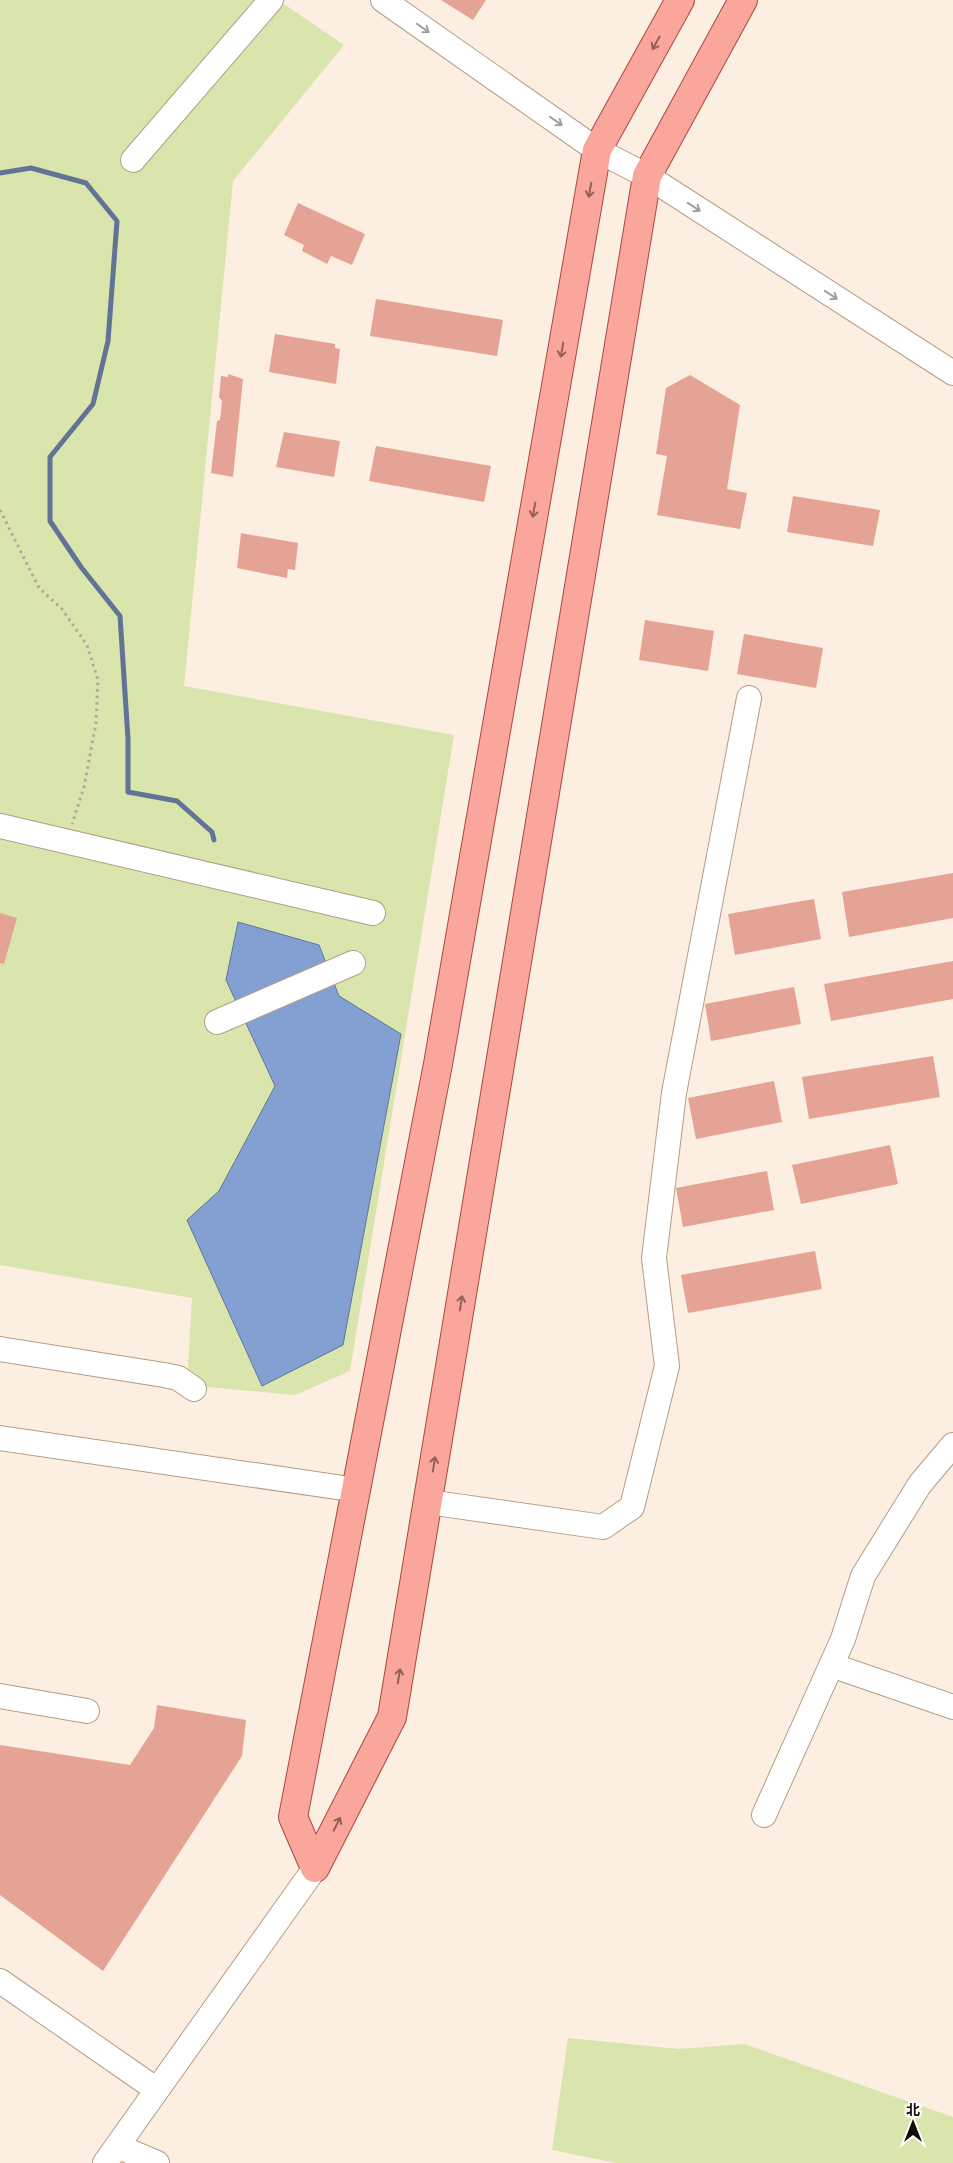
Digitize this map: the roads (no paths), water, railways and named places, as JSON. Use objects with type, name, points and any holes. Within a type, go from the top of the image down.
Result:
[{"type":"main road","points":[[315,1868],[293,1816],[438,1064],[597,150],[680,0]]},
{"type":"main road","points":[[315,1868],[392,1717],[647,176],[743,0]]},
{"type":"street","points":[[133,160],[271,0]]},
{"type":"street","points":[[383,0],[597,150],[647,176],[953,373]]},
{"type":"street","points":[[428,1502],[603,1527],[632,1507],[667,1366],[654,1258],[674,1093],[749,698]]},
{"type":"street","points":[[0,826],[373,913]]},
{"type":"street","points":[[217,1022],[354,963]]},
{"type":"street","points":[[0,1349],[164,1375],[178,1378],[194,1389]]},
{"type":"street","points":[[0,1438],[357,1490]]},
{"type":"street","points":[[764,1815],[843,1639],[863,1576],[920,1484],[953,1445]]},
{"type":"street","points":[[831,1666],[953,1707]]},
{"type":"street","points":[[0,1696],[87,1711]]},
{"type":"street","points":[[158,2163],[111,2154],[315,1868]]},
{"type":"street","points":[[0,1981],[157,2090]]},
{"type":"water","points":[[238,922],[319,945],[339,996],[401,1034],[343,1345],[262,1386],[187,1220],[219,1191],[275,1086],[226,980]]},
{"type":"waterway","points":[[0,173],[31,168],[86,183],[117,221],[108,341],[93,404],[50,457],[50,521],[81,567],[120,616],[128,739],[128,792],[177,801],[212,832],[214,840]]}]
